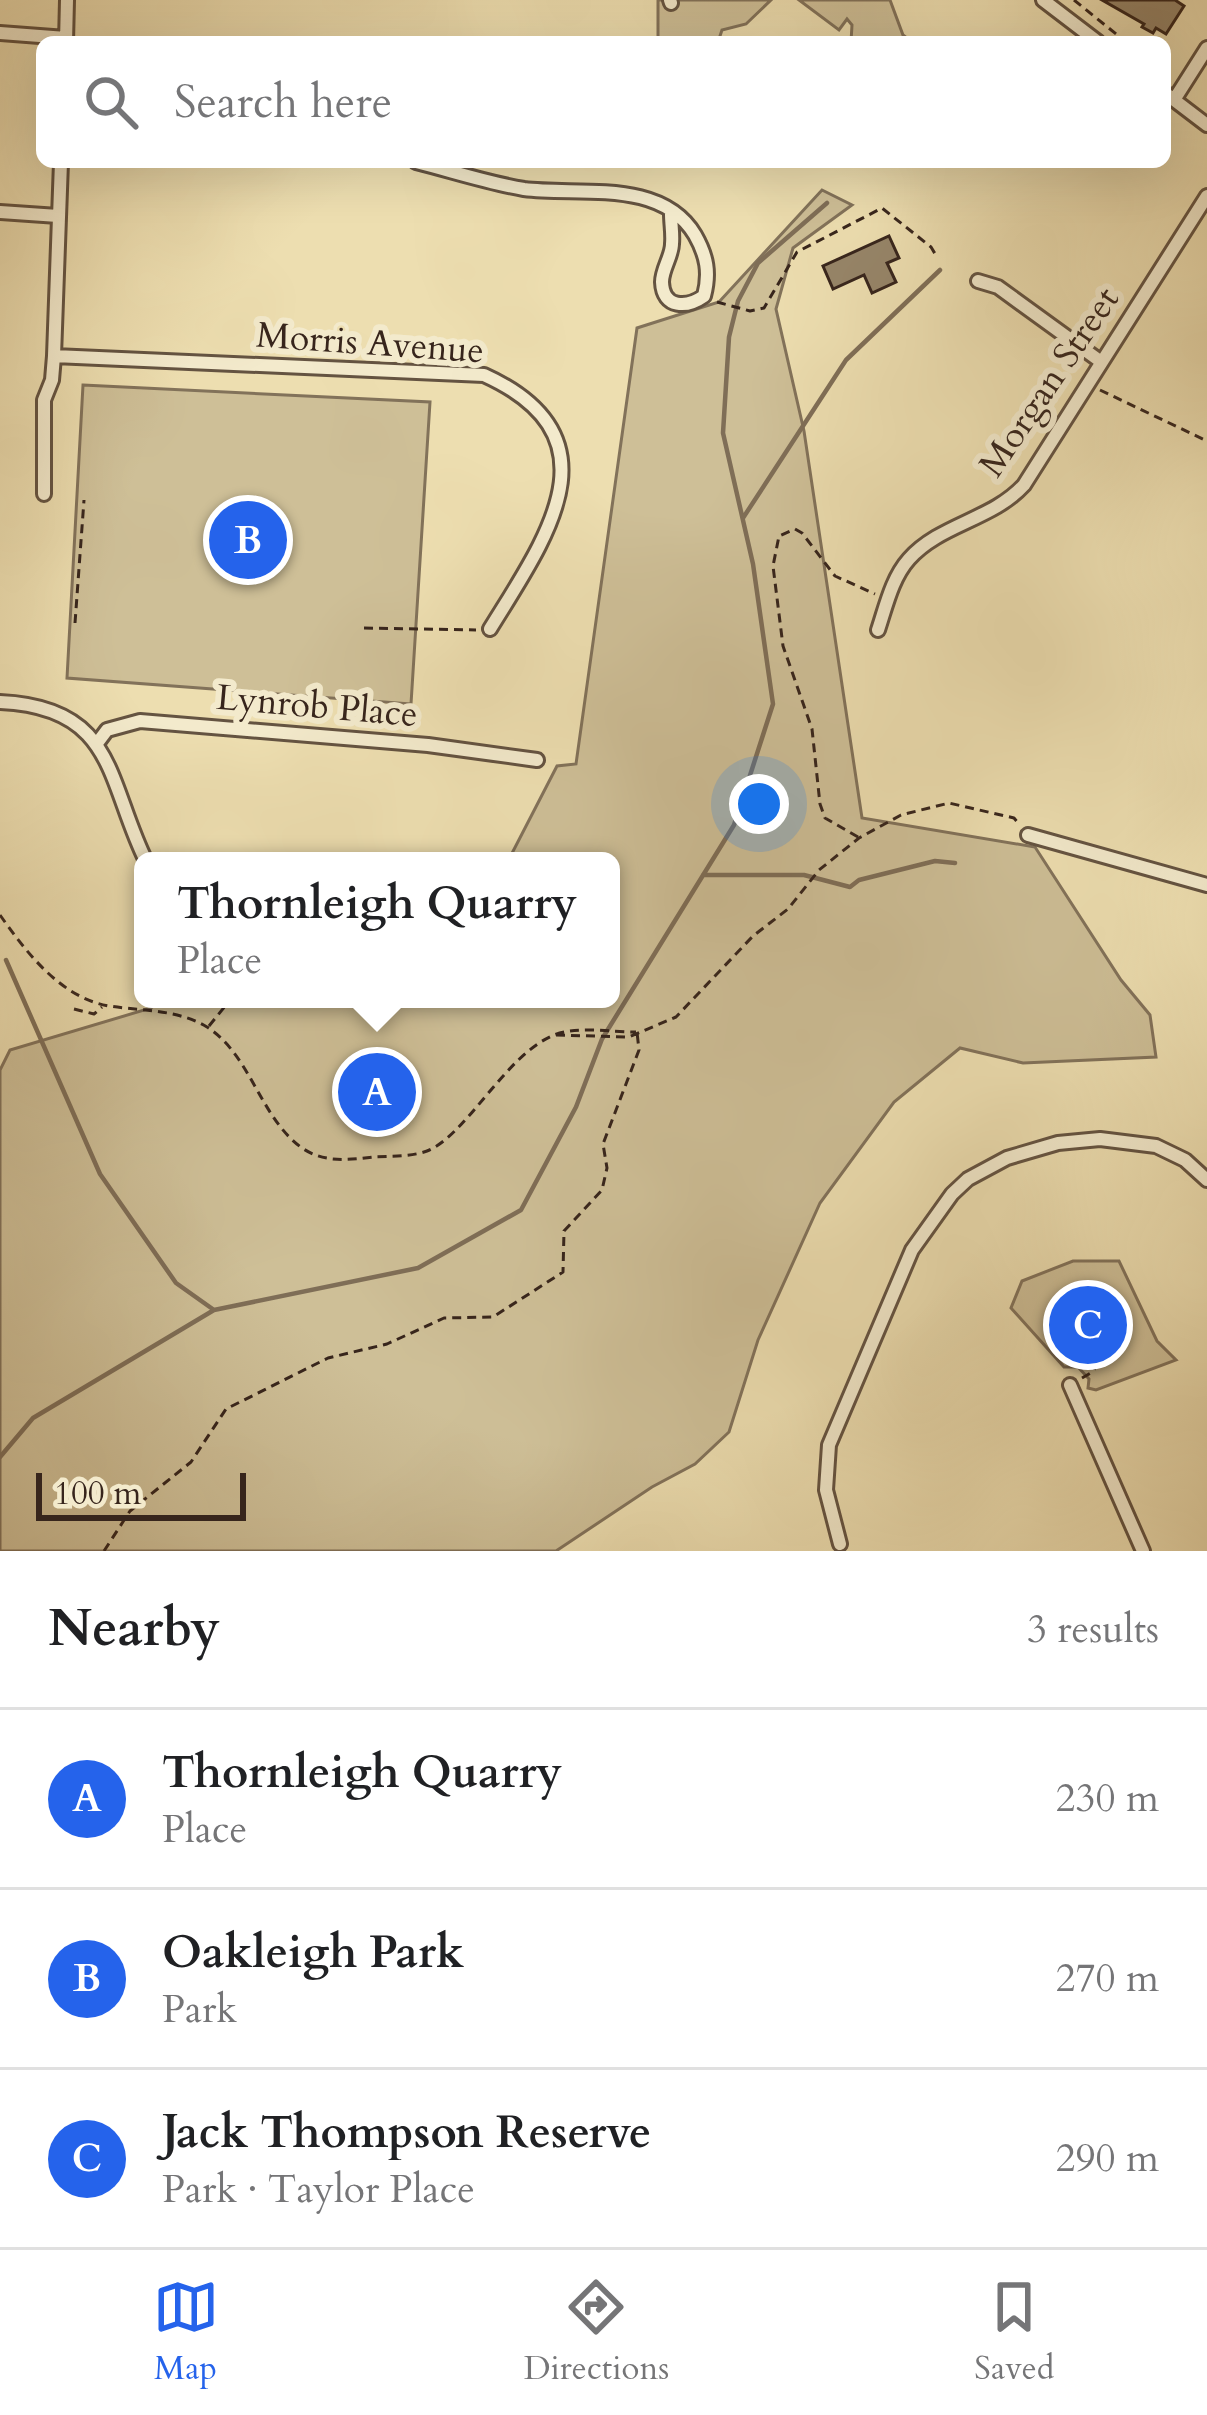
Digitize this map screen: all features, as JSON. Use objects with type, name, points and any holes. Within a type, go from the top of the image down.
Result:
[{"type":"street","points":[[66,36],[67,0]]},
{"type":"street","points":[[1043,0],[1090,36]]},
{"type":"street","points":[[0,33],[36,37]]},
{"type":"street","points":[[1171,94],[1207,48]]},
{"type":"street","points":[[1171,98],[1207,125]]},
{"type":"street","points":[[44,494],[44,400],[54,356],[61,168]]},
{"type":"street","points":[[440,168],[524,189],[642,197],[671,214],[690,227],[707,261],[704,296],[692,305],[675,305],[666,297],[662,281],[673,247],[671,214]]},
{"type":"street","name":"Morgan Street","points":[[878,630],[896,579],[909,559],[933,539],[1011,500],[1024,485],[1207,196]]},
{"type":"street","points":[[0,212],[58,216]]},
{"type":"street","points":[[978,280],[998,287],[1100,361]]},
{"type":"street","name":"Morris Avenue","points":[[54,356],[484,375],[511,387],[531,400],[556,440],[561,454],[559,502],[541,546],[490,629]]},
{"type":"street","points":[[5,703],[58,716],[98,742],[112,766],[142,852]]},
{"type":"street","name":"Lynrob Place","points":[[98,742],[107,730],[140,721],[428,745],[537,760]]},
{"type":"street","points":[[1028,835],[1207,885]]},
{"type":"street","points":[[838,1549],[826,1490],[834,1429],[912,1250],[952,1194],[1007,1158],[1058,1143],[1100,1138],[1156,1145],[1185,1160],[1207,1180]]},
{"type":"street","points":[[1070,1385],[1143,1551]]},
{"type":"path","points":[[1074,0],[1119,36]]},
{"type":"path","points":[[719,302],[750,311],[764,308],[797,252],[882,208],[937,257]]},
{"type":"path","points":[[1088,384],[1207,441]]},
{"type":"path","points":[[74,623],[84,500]]},
{"type":"path","points":[[859,838],[825,818],[820,804],[806,704],[783,646],[772,566],[779,536],[788,530],[802,533],[835,576],[863,591]]},
{"type":"path","points":[[364,628],[490,629]]},
{"type":"path","points":[[0,915],[47,974],[104,1006],[166,1012],[208,1028],[240,1064],[278,1125],[305,1150],[335,1161],[422,1154],[442,1144],[488,1090],[554,1035],[651,1031],[676,1017],[753,936],[788,909],[819,870],[859,838],[901,815],[949,802],[1014,818],[1028,835]]},
{"type":"path","points":[[74,1010],[94,1014],[104,1006]]},
{"type":"path","points":[[208,1028],[224,1008]]},
{"type":"path","points":[[554,1035],[602,1039],[634,1032]]},
{"type":"path","points":[[104,1551],[130,1511],[191,1462],[226,1409],[328,1358],[387,1344],[444,1318],[493,1317],[563,1272],[564,1231],[602,1190],[607,1168],[603,1144],[639,1050],[634,1032]]},
{"type":"path","points":[[1086,1375],[1094,1371],[1098,1357]]},
{"type":"shaded area","points":[[658,0],[771,0],[746,24],[722,30],[720,36],[658,36]]},
{"type":"shaded area","points":[[799,0],[890,0],[904,36],[851,36],[847,19],[839,30]]},
{"type":"shaded area","points":[[822,190],[852,205],[793,248],[776,309],[804,431],[862,818],[1035,847],[1121,980],[1150,1015],[1156,1057],[1023,1063],[960,1048],[894,1102],[820,1203],[758,1340],[729,1432],[695,1464],[556,1551],[0,1551],[0,1070],[10,1050],[151,1008],[620,1008],[620,852],[513,852],[557,766],[576,764],[637,328],[719,302]]},
{"type":"shaded area","points":[[83,385],[430,402],[411,704],[67,678]]},
{"type":"shaded area","points":[[1073,1261],[1119,1261],[1157,1341],[1176,1360],[1096,1390],[1088,1388],[1089,1379],[1078,1367],[1064,1367],[1011,1308],[1022,1281]]},
{"type":"building","points":[[1102,0],[1175,0],[1184,6],[1166,34],[1156,28],[1153,33]]},
{"type":"building","points":[[889,236],[899,258],[887,263],[896,282],[872,293],[864,275],[833,289],[823,266]]},
{"type":"waterway","points":[[0,1457],[33,1418],[214,1310],[418,1268],[521,1210],[576,1107],[602,1039],[734,825],[773,704],[753,564],[723,433],[729,337],[738,301],[758,263],[827,203]]},
{"type":"waterway","points":[[743,518],[846,360],[940,270]]},
{"type":"waterway","points":[[703,875],[804,875],[850,887],[859,880],[935,861],[955,863]]},
{"type":"waterway","points":[[6,960],[100,1174],[176,1283],[214,1310]]},
{"type":"place","name":"Oakleigh Park","points":[[248,540]]},
{"type":"place","name":"Thornleigh Quarry","points":[[377,1092]]},
{"type":"place","name":"Jack Thompson Reserve","points":[[1088,1325]]}]
